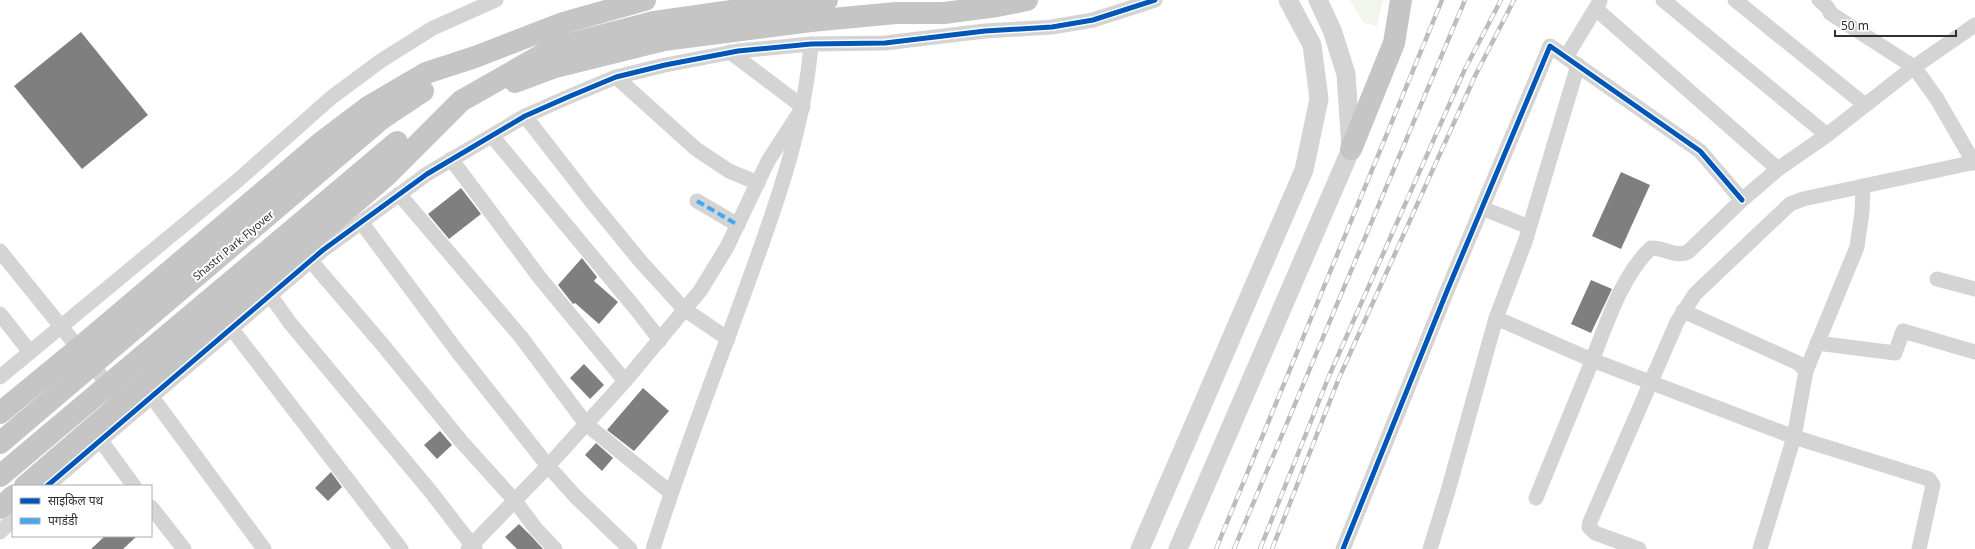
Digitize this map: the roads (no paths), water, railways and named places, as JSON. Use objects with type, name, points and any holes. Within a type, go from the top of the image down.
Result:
[{"type":"highway","points":[[0,413],[91,338],[323,141],[368,107],[426,73],[474,57],[563,23],[645,0]]},
{"type":"highway","points":[[0,476],[397,142],[461,101],[554,48],[654,22],[766,6],[827,0]]},
{"type":"highway","points":[[26,485],[124,407],[385,177],[461,101],[555,67],[664,40],[811,21],[896,14],[944,12],[997,6],[1027,0]]},
{"type":"highway","points":[[1351,149],[1394,43],[1401,0]]},
{"type":"highway","name":"Shastri Park Flyover","points":[[0,443],[381,119],[474,57]]},
{"type":"highway","points":[[0,508],[12,497]]},
{"type":"street","points":[[0,377],[237,181],[332,97],[382,60],[433,28],[496,0]]},
{"type":"street","points":[[49,485],[101,441],[124,407],[152,397],[310,260],[399,194],[451,159],[525,116],[616,76],[730,52],[811,44],[885,43],[985,32],[1052,27],[1093,20],[1156,0]]},
{"type":"street","points":[[1140,549],[1304,170],[1319,99],[1312,45],[1288,0]]},
{"type":"street","points":[[1178,549],[1351,149],[1346,74],[1332,30],[1318,0]]},
{"type":"street","points":[[1663,0],[1827,135]]},
{"type":"street","points":[[1735,0],[1865,105]]},
{"type":"street","points":[[1639,549],[1595,533],[1590,527],[1650,382],[1677,322],[1695,294],[1790,204],[1975,162],[1937,99],[1914,67],[1830,13],[1826,3]]},
{"type":"street","points":[[1566,57],[1598,4],[1778,169]]},
{"type":"street","points":[[1536,498],[1592,360],[1623,289],[1646,252],[1651,248],[1657,247],[1680,254],[1688,252],[1742,200],[1778,169],[1827,135],[1914,67],[1975,25]]},
{"type":"street","points":[[653,549],[671,493],[776,204],[804,107],[811,44]]},
{"type":"street","points":[[1343,549],[1482,208],[1550,46],[1700,151],[1742,200]]},
{"type":"street","points":[[730,52],[804,107]]},
{"type":"street","points":[[1430,549],[1448,492],[1496,318],[1529,227],[1578,65]]},
{"type":"street","points":[[616,76],[702,154],[729,171],[758,183]]},
{"type":"street","points":[[1319,99],[1347,94]]},
{"type":"street","points":[[270,294],[290,323],[431,492],[472,548],[625,381],[660,340],[711,275],[738,225],[776,148],[804,107]]},
{"type":"street","points":[[525,116],[591,201],[684,309],[728,339]]},
{"type":"street","points":[[492,136],[660,340]]},
{"type":"street","points":[[451,159],[540,278],[625,381]]},
{"type":"street","points":[[1760,549],[1794,437],[1806,371],[1857,247],[1864,186]]},
{"type":"street","points":[[399,194],[521,337],[586,424],[671,493]]},
{"type":"street","points":[[697,201],[738,225]]},
{"type":"street","points":[[1482,208],[1529,227]]},
{"type":"street","points":[[361,222],[457,351],[548,466],[576,497],[630,549]]},
{"type":"street","points":[[0,251],[124,407]]},
{"type":"street","points":[[310,260],[462,441],[515,501],[536,529],[555,549]]},
{"type":"street","points":[[1937,279],[1975,289]]},
{"type":"street","points":[[1683,311],[1798,363],[1806,371]]},
{"type":"street","points":[[0,314],[5,329],[30,352]]},
{"type":"street","points":[[1496,318],[1592,360],[1794,437],[1929,479],[1933,485],[1919,549]]},
{"type":"street","points":[[231,328],[401,549]]},
{"type":"street","points":[[1817,343],[1895,353],[1902,331],[1975,352]]},
{"type":"street","points":[[152,397],[264,549]]},
{"type":"street","points":[[101,441],[133,485]]},
{"type":"street","points":[[152,508],[184,549]]},
{"type":"street","points":[[0,532],[12,520]]},
{"type":"railway","points":[[1216,549],[1442,0]]},
{"type":"railway","points":[[1234,549],[1465,0]]},
{"type":"railway","points":[[1260,549],[1329,376],[1465,69],[1501,0]]},
{"type":"railway","points":[[1272,549],[1339,378],[1475,76],[1514,0]]}]
